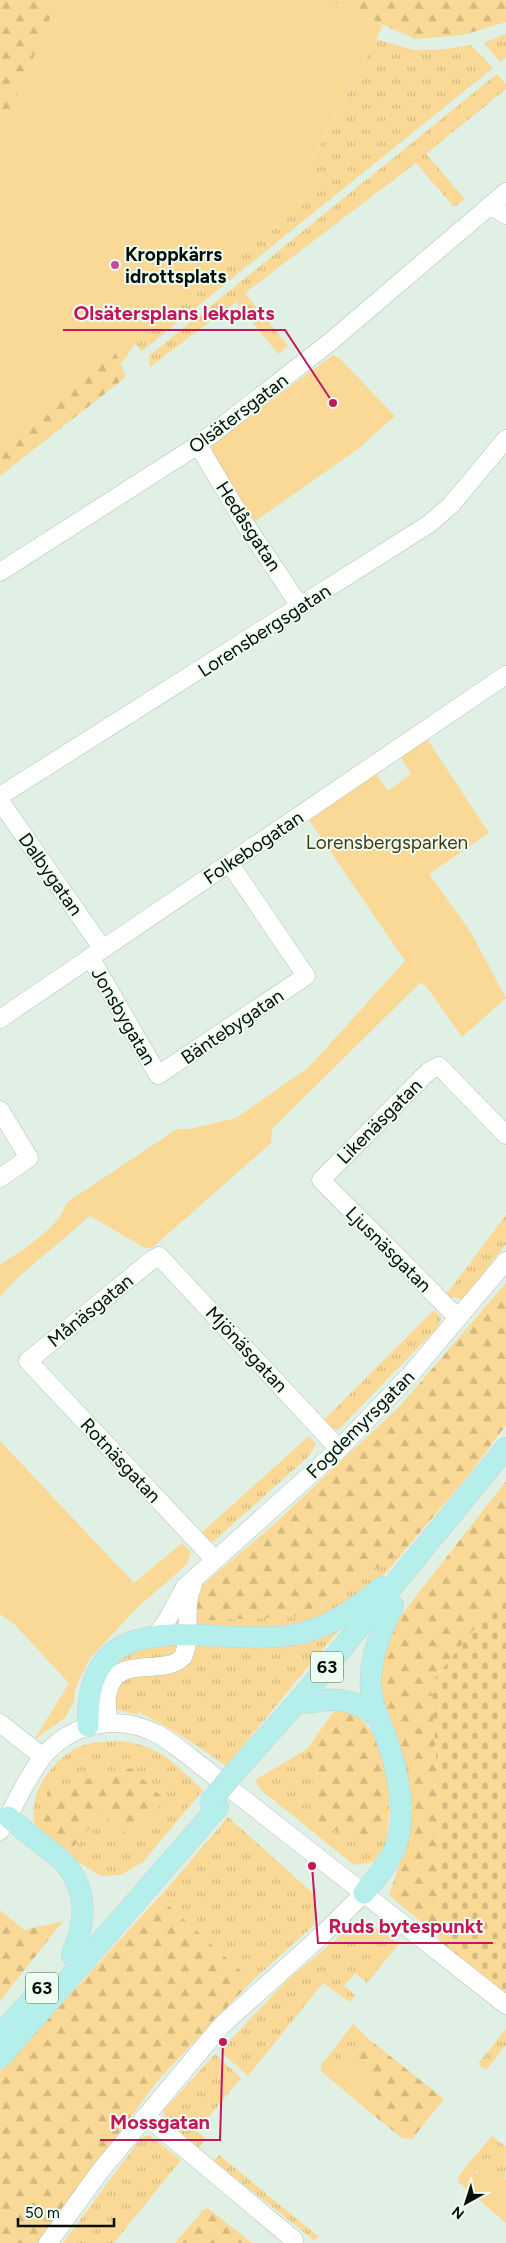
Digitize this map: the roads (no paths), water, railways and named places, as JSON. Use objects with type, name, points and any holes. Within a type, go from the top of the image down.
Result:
[{"type":"main road","name":"63","points":[[0,2058],[238,1776],[506,1448]]},
{"type":"main road","name":"63","points":[[238,1776],[309,1703],[393,1606],[506,1470]]},
{"type":"main road","points":[[98,1724],[90,1690],[103,1663],[121,1646],[138,1638],[157,1634],[254,1638],[305,1632],[344,1615],[367,1599],[416,1558]]},
{"type":"main road","points":[[364,1893],[392,1856],[400,1826],[401,1808],[393,1759],[375,1715],[371,1672],[374,1648],[393,1606]]},
{"type":"main road","points":[[309,1703],[324,1699],[346,1700],[375,1715]]},
{"type":"main road","name":"63","points":[[0,2035],[72,1955],[214,1804]]},
{"type":"main road","points":[[4,1824],[52,1850],[72,1872],[80,1890],[84,1915],[80,1936],[72,1955]]},
{"type":"street","name":"Olsätersgatan","points":[[0,572],[198,445],[330,342],[506,192]]},
{"type":"street","points":[[490,205],[506,215]]},
{"type":"street","name":"Lorensbergsgatan","points":[[0,796],[429,524],[451,505],[506,439]]},
{"type":"street","name":"Hedåsgatan","points":[[198,445],[245,524],[300,606]]},
{"type":"street","name":"Folkebogatan","points":[[0,1019],[506,675]]},
{"type":"street","name":"Dalbygatan","points":[[0,801],[96,952]]},
{"type":"street","name":"Bäntebygatan","points":[[158,1075],[306,976],[230,864]]},
{"type":"street","name":"Jonsbygatan","points":[[96,952],[158,1075]]},
{"type":"street","name":"Likenäsgatan","points":[[321,1180],[429,1071],[439,1066],[506,1135]]},
{"type":"street","points":[[0,1110],[29,1158],[0,1178]]},
{"type":"street","name":"Ljusnäsgatan","points":[[321,1180],[458,1318]]},
{"type":"street","name":"Mjönäsgatan","points":[[153,1259],[159,1256],[168,1263],[339,1449]]},
{"type":"street","name":"Månäsgatan","points":[[28,1361],[153,1259]]},
{"type":"street","name":"Fogdemyrsgatan","points":[[157,1634],[166,1622],[179,1596],[198,1573],[339,1449],[410,1375],[506,1261]]},
{"type":"street","name":"Rotnäsgatan","points":[[28,1361],[214,1559]]},
{"type":"street","name":"Fogdemyrsgatan","points":[[98,1724],[108,1690],[118,1675],[134,1666],[163,1667],[179,1661],[185,1651],[187,1604],[190,1591],[198,1573]]},
{"type":"street","points":[[0,1723],[44,1757]]},
{"type":"street","points":[[4,1824],[31,1773],[60,1741],[98,1724],[134,1726],[160,1735],[506,2005]]},
{"type":"street","points":[[48,2243],[101,2170],[221,2026],[322,1935],[364,1893]]},
{"type":"street","points":[[146,2116],[294,2240]]},
{"type":"place","name":"Kroppkärrs idrottsplats","points":[[115,265]]},
{"type":"place","name":"Olsätersplans lekplats","points":[[333,403]]},
{"type":"place","name":"Ruds bytespunkt","points":[[312,1866]]},
{"type":"place","name":"Mossgatan","points":[[223,2042]]},
{"type":"park label","name":"Lorensbergsparken","points":[[387,842]]}]
